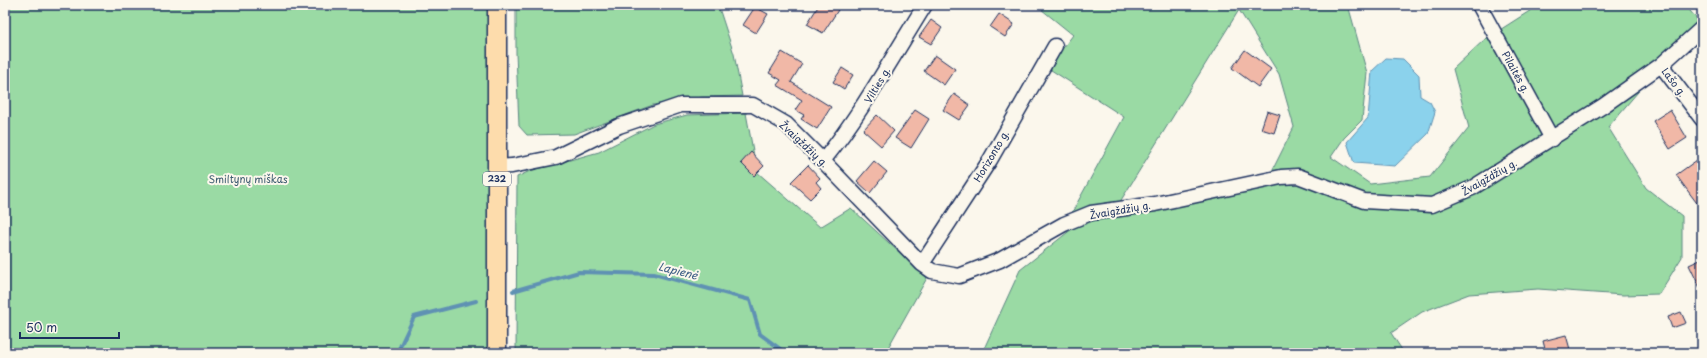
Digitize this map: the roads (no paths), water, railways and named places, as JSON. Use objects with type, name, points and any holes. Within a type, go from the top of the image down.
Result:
[{"type":"main road","name":"232","points":[[497,353],[498,5]]},
{"type":"street","name":"Vilties g.","points":[[824,161],[844,136],[866,104],[925,5]]},
{"type":"street","name":"Pilaitės g.","points":[[1479,5],[1552,139]]},
{"type":"street","name":"Žvaigždžių g.","points":[[497,167],[512,166],[556,157],[619,126],[681,105],[753,105],[786,124],[824,161],[922,264],[932,271],[959,276],[1000,260],[1064,224],[1091,214],[1155,204],[1280,177],[1298,176],[1364,201],[1432,205],[1472,188],[1603,106],[1661,65],[1702,28]]},
{"type":"street","name":"Horizonto g.","points":[[922,264],[990,160],[1055,46]]},
{"type":"street","name":"Lašo g.","points":[[1661,65],[1702,119]]},
{"type":"water","points":[[1386,58],[1403,59],[1419,75],[1420,96],[1430,102],[1435,112],[1428,134],[1395,166],[1354,163],[1347,142],[1368,118],[1372,71]]},
{"type":"waterway","name":"Lapienė","points":[[513,291],[579,272],[654,274],[750,300],[760,334],[783,351],[783,353]]},
{"type":"waterway","name":"Lapienė","points":[[397,353],[414,317],[476,301]]},
{"type":"park label","name":"Smiltynų miškas","points":[[248,179]]}]
